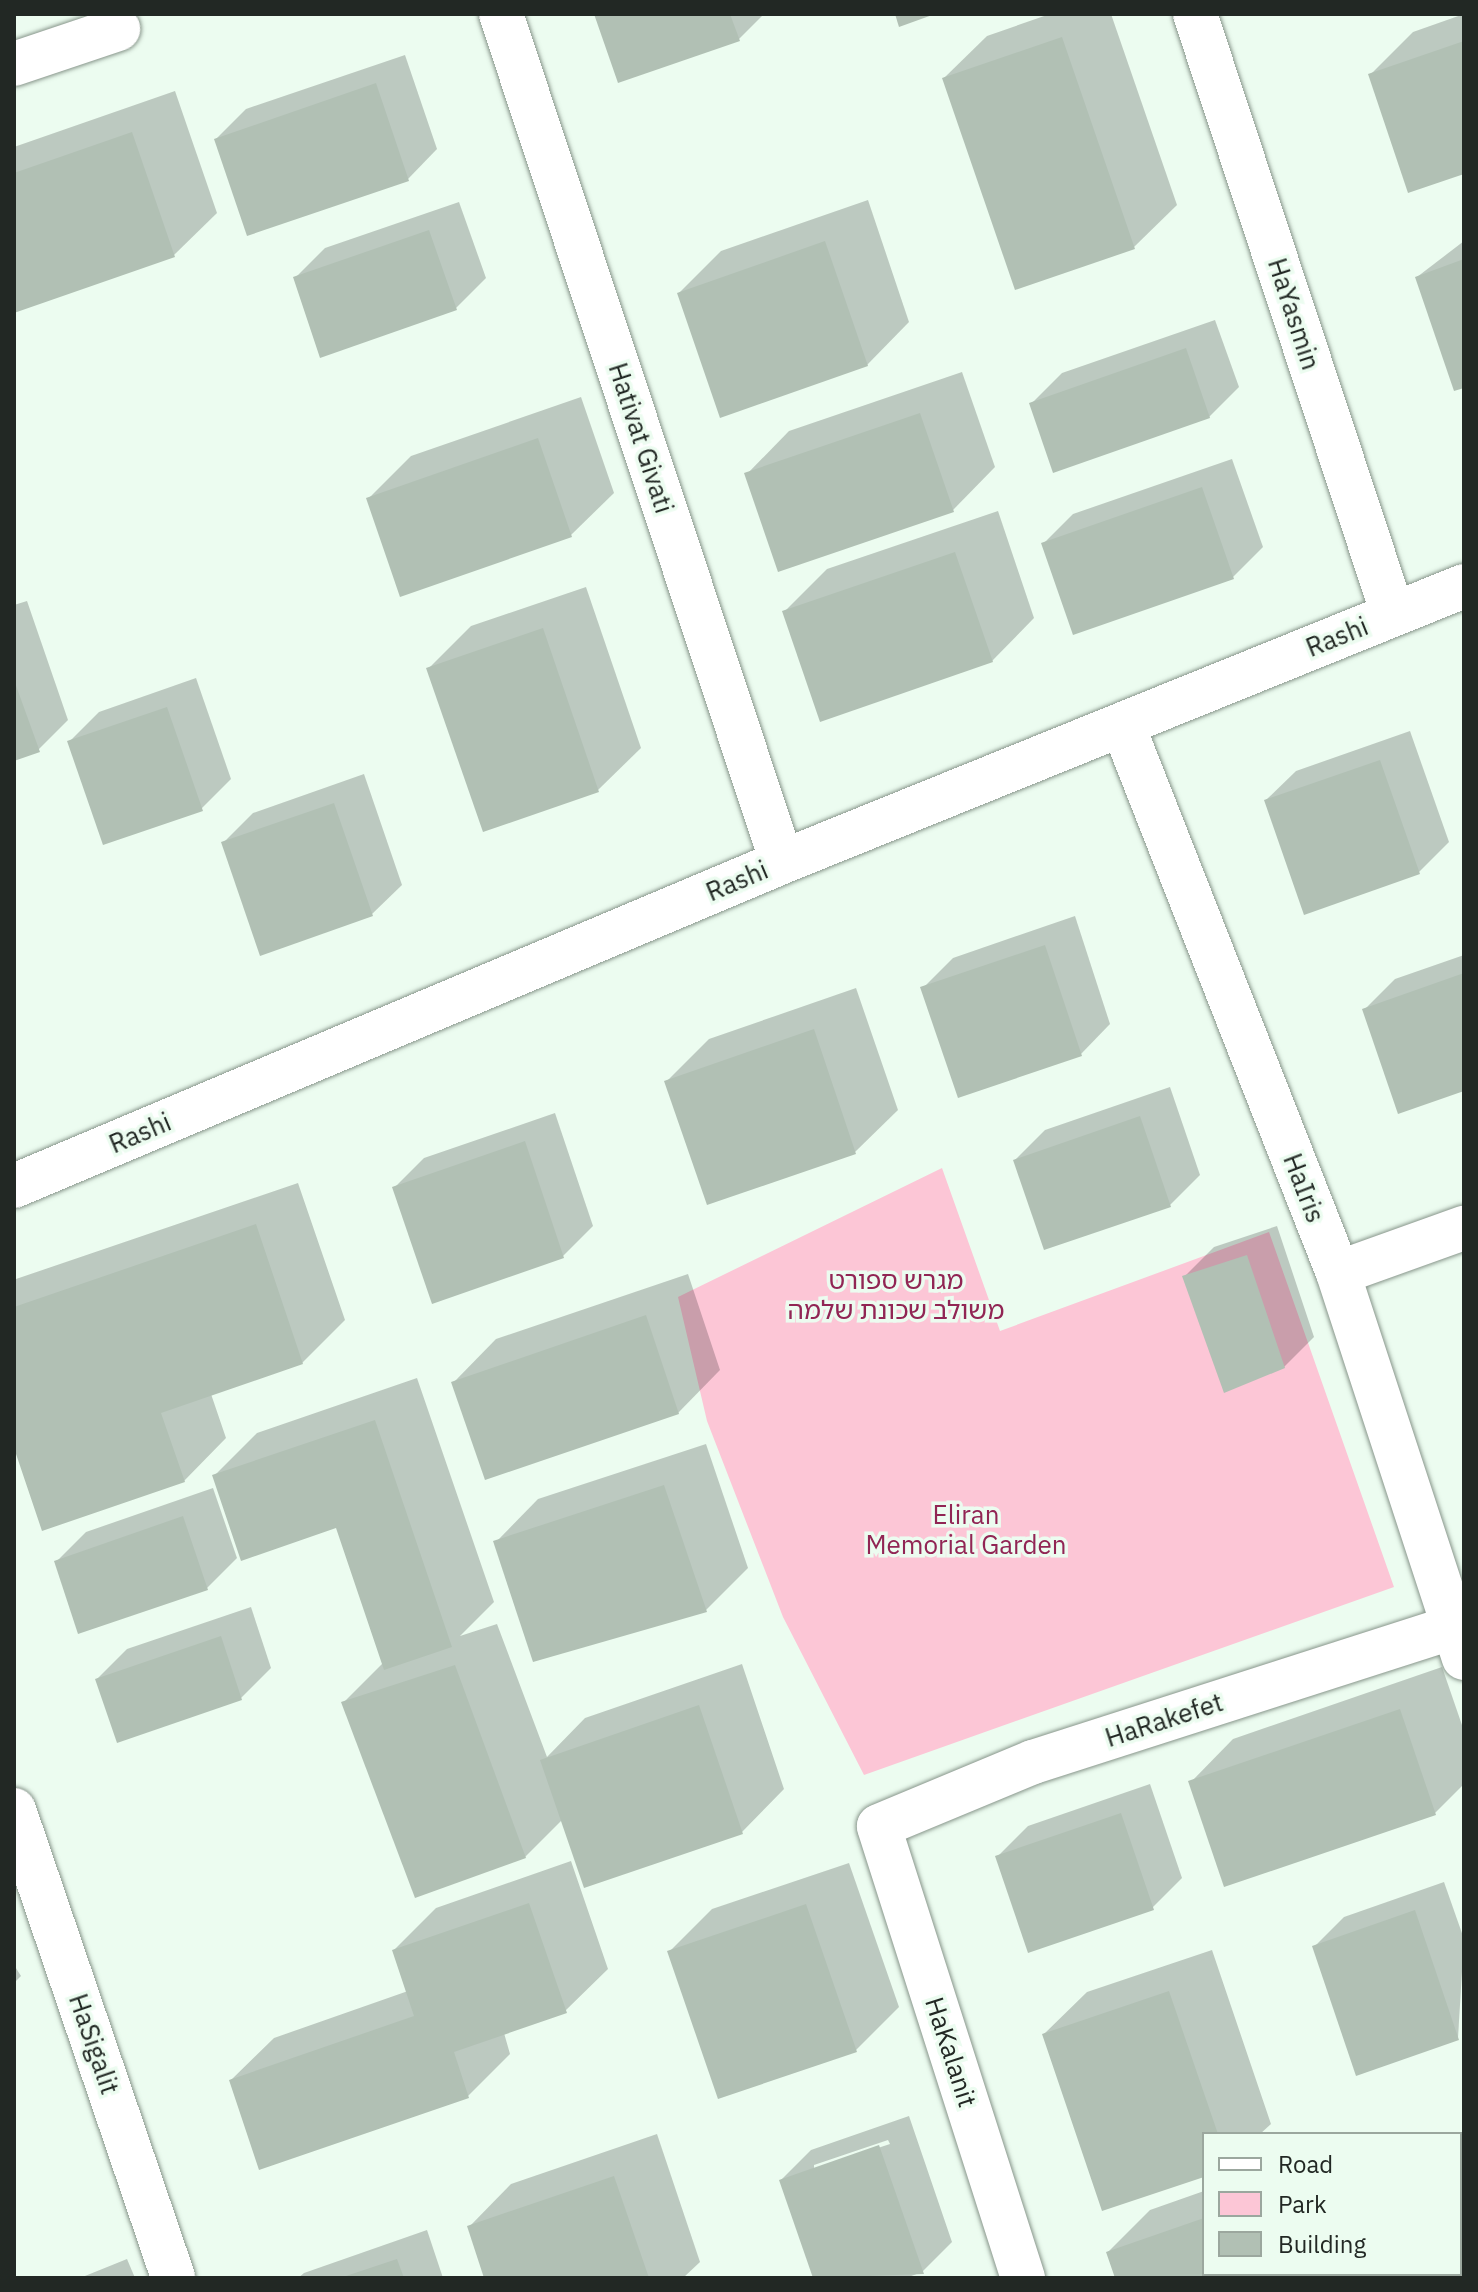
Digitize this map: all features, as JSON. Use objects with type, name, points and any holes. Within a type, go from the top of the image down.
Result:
[{"type":"street","name":"Hativat Givati","points":[[501,14],[782,862]]},
{"type":"street","name":"HaYasmin","points":[[1195,14],[1393,614]]},
{"type":"street","points":[[14,64],[118,29]]},
{"type":"street","name":"Rashi","points":[[14,1186],[782,862],[1464,586]]},
{"type":"street","name":"HaIris","points":[[1123,726],[1338,1273],[1459,1642]]},
{"type":"street","points":[[1338,1273],[1464,1228]]},
{"type":"street","name":"HaRakefet","points":[[879,1826],[1033,1762],[1459,1642]]},
{"type":"street","name":"HaSigalit","points":[[14,1810],[173,2278]]},
{"type":"street","name":"HaKalanit","points":[[879,1826],[1023,2278]]},
{"type":"green space","name":"Eliran Memorial Garden","points":[[942,1168],[1000,1331],[1269,1232],[1394,1587],[864,1775],[783,1617],[707,1421],[678,1297]]},
{"type":"building","points":[[594,14],[730,14],[740,41],[618,83]]},
{"type":"building","points":[[895,14],[935,14],[899,27]]},
{"type":"building","points":[[1062,37],[1135,249],[1015,290],[942,78]]},
{"type":"building","points":[[1464,41],[1464,174],[1408,193],[1368,74]]},
{"type":"building","points":[[376,83],[409,181],[247,236],[214,139]]},
{"type":"building","points":[[132,132],[175,257],[14,313],[14,173]]},
{"type":"building","points":[[429,230],[457,310],[320,358],[293,277]]},
{"type":"building","points":[[825,241],[868,366],[720,418],[677,293]]},
{"type":"building","points":[[1464,259],[1464,388],[1454,391],[1415,277]]},
{"type":"building","points":[[1186,348],[1210,418],[1053,473],[1029,403]]},
{"type":"building","points":[[920,413],[954,512],[778,572],[744,473]]},
{"type":"building","points":[[538,438],[572,537],[400,597],[366,498]]},
{"type":"building","points":[[1202,487],[1234,579],[1073,635],[1041,543]]},
{"type":"building","points":[[955,552],[993,662],[820,722],[782,611]]},
{"type":"building","points":[[543,628],[599,792],[483,832],[426,668]]},
{"type":"building","points":[[14,680],[40,752],[14,761]]},
{"type":"building","points":[[167,707],[203,811],[103,845],[67,741]]},
{"type":"building","points":[[1380,760],[1420,874],[1304,915],[1264,800]]},
{"type":"building","points":[[334,803],[373,916],[260,956],[221,842]]},
{"type":"building","points":[[1045,945],[1082,1056],[958,1098],[920,987]]},
{"type":"building","points":[[1464,973],[1464,1091],[1398,1114],[1362,1009]]},
{"type":"building","points":[[814,1029],[856,1154],[707,1205],[664,1081]]},
{"type":"building","points":[[1140,1116],[1171,1207],[1044,1250],[1013,1160]]},
{"type":"building","points":[[525,1141],[564,1258],[432,1304],[392,1187]]},
{"type":"building","points":[[256,1224],[303,1364],[161,1413],[185,1482],[42,1531],[14,1448],[14,1307]]},
{"type":"building","points":[[1247,1255],[1285,1368],[1224,1393],[1182,1276]]},
{"type":"building","points":[[646,1315],[679,1414],[485,1480],[451,1382]]},
{"type":"building","points":[[375,1420],[452,1647],[384,1670],[336,1528],[241,1561],[212,1475]]},
{"type":"building","points":[[664,1485],[707,1612],[533,1662],[493,1541]]},
{"type":"building","points":[[183,1516],[208,1590],[78,1634],[54,1561]]},
{"type":"building","points":[[221,1636],[242,1700],[117,1743],[95,1679]]},
{"type":"building","points":[[455,1665],[526,1858],[415,1898],[341,1702]]},
{"type":"building","points":[[699,1705],[743,1834],[584,1888],[540,1760]]},
{"type":"building","points":[[1400,1709],[1436,1815],[1224,1887],[1188,1781]]},
{"type":"building","points":[[1121,1813],[1154,1910],[1028,1953],[995,1856]]},
{"type":"building","points":[[529,1903],[567,2013],[454,2052],[469,2098],[259,2170],[229,2080],[414,2016],[392,1950]]},
{"type":"building","points":[[806,1904],[857,2052],[718,2099],[667,1951]]},
{"type":"building","points":[[1415,1910],[1459,2040],[1356,2076],[1312,1946]]},
{"type":"building","points":[[1169,1991],[1217,2132],[1202,2132],[1202,2178],[1102,2211],[1042,2034]]},
{"type":"building","points":[[879,2145],[924,2274],[813,2278],[779,2180]]},
{"type":"building","points":[[1464,2160],[1464,2278],[1430,2278],[1462,2276]]},
{"type":"building","points":[[614,2176],[649,2278],[484,2278],[467,2226]]},
{"type":"building","points":[[1202,2219],[1202,2276],[1259,2278],[1115,2278],[1106,2252]]},
{"type":"building","points":[[397,2259],[404,2278],[343,2278],[343,2277]]},
{"type":"park label","name":"מגרש ספורט משולב שכונת שלמה","points":[[896,1295]]}]
